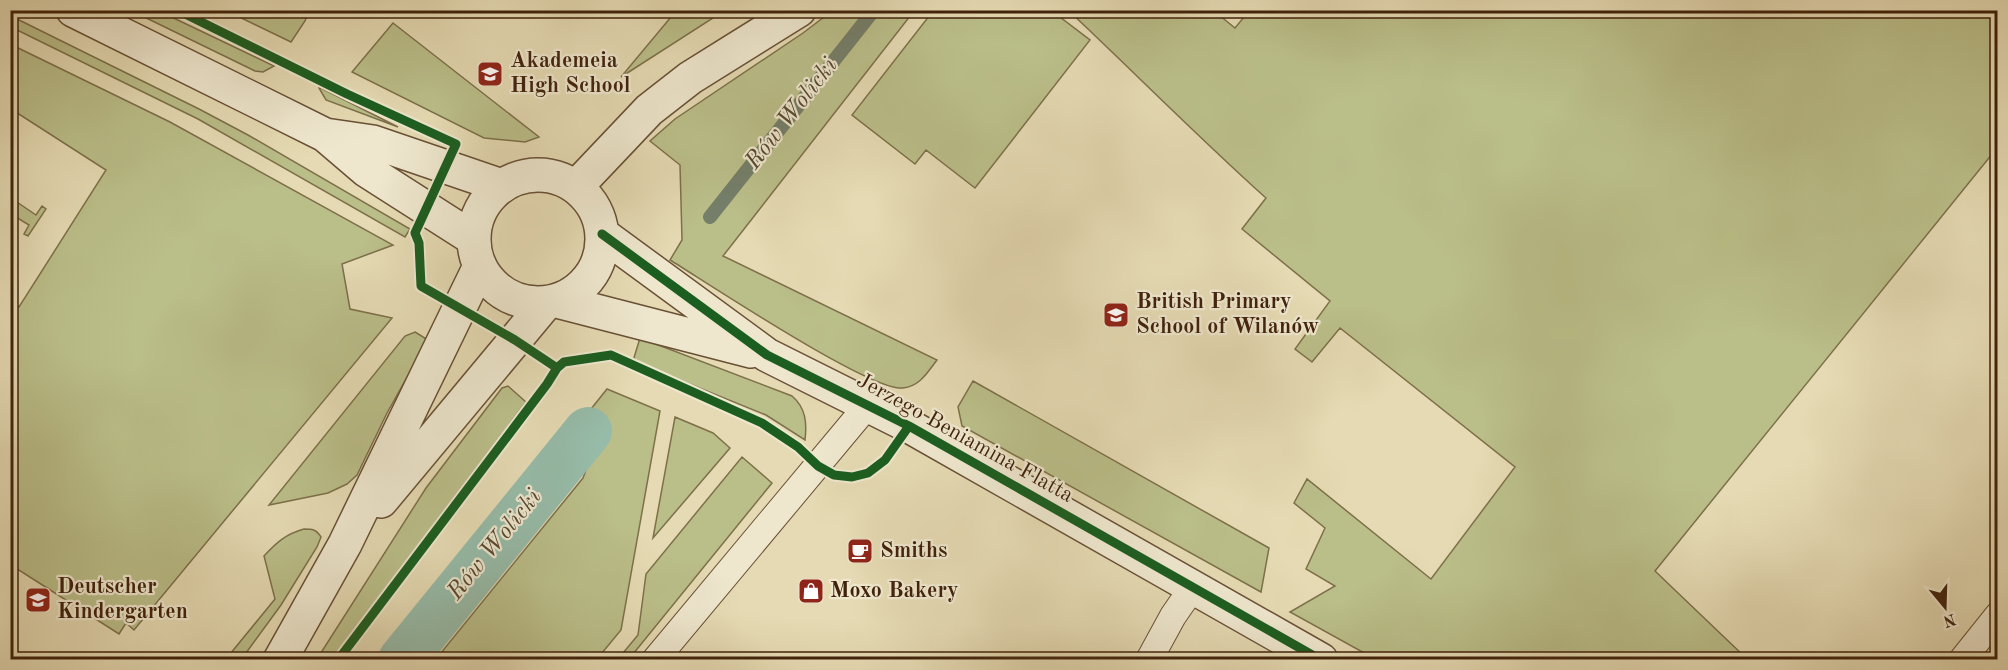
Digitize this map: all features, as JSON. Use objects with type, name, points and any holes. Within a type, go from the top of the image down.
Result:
[{"type":"street","points":[[73,10],[325,135],[366,170],[477,253]]},
{"type":"street","points":[[576,186],[649,110],[690,78],[799,10]]},
{"type":"street","points":[[325,135],[373,142],[502,186]]},
{"type":"street","points":[[539,175],[558,178],[576,186],[589,200],[598,216],[602,234],[601,255],[592,275],[577,291],[552,302],[526,302],[507,295],[491,283],[477,253],[476,224],[481,209],[490,196],[502,186],[519,178],[539,175]]},
{"type":"street","name":"Jerzego Beniamina Flatta","points":[[602,234],[767,355],[909,426],[1321,660]]},
{"type":"street","points":[[280,660],[345,544],[477,253]]},
{"type":"street","points":[[345,544],[552,302]]},
{"type":"street","name":"Jerzego Beniamina Flatta","points":[[552,302],[767,355]]},
{"type":"lane","points":[[655,660],[867,406]]},
{"type":"lane","points":[[1149,660],[1173,616],[1193,587]]},
{"type":"lane","points":[[1962,660],[1998,615]]},
{"type":"green space","points":[[132,11],[159,11],[274,66],[263,72],[255,71]]},
{"type":"green space","points":[[227,11],[309,11],[291,42]]},
{"type":"green space","points":[[676,11],[724,11],[621,77]]},
{"type":"green space","points":[[832,11],[914,11],[723,256],[937,360],[919,382],[909,387],[885,385],[858,373],[788,334],[670,260],[682,240],[680,165],[650,141],[675,119]]},
{"type":"green space","points":[[933,11],[1052,11],[1090,40],[975,188],[926,150],[915,164],[852,115]]},
{"type":"green space","points":[[1069,11],[1214,11],[1235,28],[1249,11],[1997,11],[1997,148],[1655,571],[1747,659],[1375,659],[1290,612],[1335,586],[1306,569],[1325,528],[1294,503],[1307,479],[1431,579],[1515,467],[1340,328],[1312,362],[1295,349],[1330,301],[1242,229],[1266,198]]},
{"type":"green space","points":[[11,16],[248,135],[410,229],[405,237],[198,119],[11,27]]},
{"type":"green space","points":[[393,23],[539,137],[525,142],[484,138],[352,72]]},
{"type":"green space","points":[[10,44],[170,122],[393,245],[342,264],[350,309],[392,318],[134,630],[126,623],[119,634],[11,565],[11,302],[19,307],[106,170],[11,109]]},
{"type":"green space","points":[[319,87],[398,127],[326,100]]},
{"type":"green space","points":[[11,198],[36,215],[42,206],[46,209],[28,236],[24,234],[29,225],[11,214]]},
{"type":"green space","points":[[415,332],[428,340],[387,413],[357,475],[347,484],[328,493],[269,505],[405,336]]},
{"type":"green space","points":[[640,338],[792,396],[804,416],[805,440],[766,415],[633,361]]},
{"type":"green space","points":[[973,381],[1269,548],[1261,592],[962,426],[958,407]]},
{"type":"green space","points":[[508,386],[526,402],[332,659],[317,659],[426,488],[502,388]]},
{"type":"green space","points":[[607,389],[660,411],[621,630],[597,659],[436,659],[583,478],[602,426],[587,414]]},
{"type":"green space","points":[[675,417],[713,433],[730,448],[653,538]]},
{"type":"green space","points":[[742,457],[772,483],[629,659],[618,659],[638,635],[646,574]]},
{"type":"green space","points":[[304,529],[314,530],[319,534],[321,537],[317,547],[281,605],[246,653],[240,659],[226,659],[275,599],[264,556],[282,539]]},
{"type":"waterway","name":"Rów Wolicki","points":[[710,217],[874,10]]},
{"type":"waterway","name":"Rów Wolicki","points":[[402,660],[588,431]]},
{"type":"cycle path","points":[[177,10],[347,94],[456,144],[415,233],[419,243],[421,286],[515,340],[557,368],[564,362],[611,355],[762,423],[798,447],[818,466],[834,475],[852,477],[868,473],[885,460],[909,426]]},
{"type":"cycle path","points":[[602,234],[767,355],[909,426],[1321,660]]},
{"type":"cycle path","points":[[338,660],[557,368]]},
{"type":"place","name":"Akademeia High School","points":[[490,74]]},
{"type":"place","name":"British Primary School of Wilanów","points":[[1116,315]]},
{"type":"place","name":"Smiths","points":[[860,551]]},
{"type":"place","name":"Moxo Bakery","points":[[811,591]]},
{"type":"place","name":"Deutscher Kindergarten","points":[[38,600]]}]
